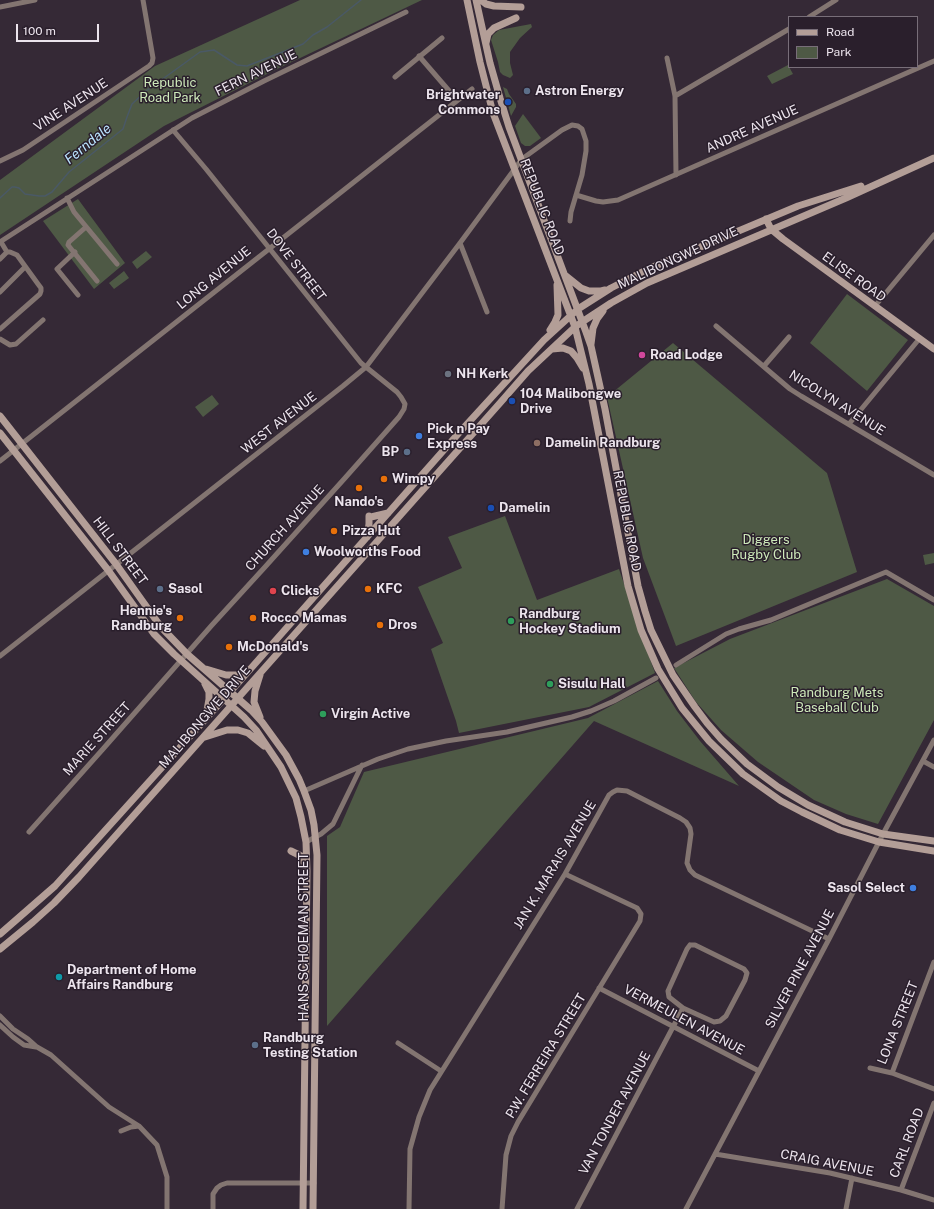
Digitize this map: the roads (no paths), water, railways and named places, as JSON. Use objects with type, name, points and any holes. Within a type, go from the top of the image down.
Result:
[{"type":"main road","name":"REPUBLIC ROAD","points":[[467,0],[486,89],[500,133],[575,327],[589,384],[628,586],[641,630],[658,669],[682,708],[696,726],[726,758],[743,774],[782,801],[840,830],[879,842],[934,851]]},
{"type":"main road","name":"REPUBLIC ROAD","points":[[476,0],[500,98],[509,127],[591,346],[605,409],[644,611],[651,630],[673,675],[694,707],[731,749],[755,770],[791,795],[825,814],[845,822],[883,834],[934,842]]},
{"type":"main road","points":[[481,0],[486,4],[494,6],[521,7]]},
{"type":"main road","points":[[486,44],[488,34],[494,28],[516,18]]},
{"type":"main road","name":"MALIBONGWE DRIVE","points":[[0,934],[55,886],[247,673],[366,539],[388,512],[544,340],[578,309],[611,288],[648,269],[718,241],[798,206],[867,184],[934,155]]},
{"type":"main road","name":"MALIBONGWE DRIVE","points":[[0,949],[33,922],[69,888],[500,402],[528,371],[575,327],[611,303],[652,281],[846,198],[934,158]]},
{"type":"main road","name":"ELISE ROAD","points":[[766,219],[771,229],[783,239],[934,349]]},
{"type":"main road","points":[[565,275],[581,288],[589,291],[601,291],[611,288]]},
{"type":"main road","points":[[544,340],[558,315],[556,279]]},
{"type":"main road","points":[[591,346],[593,328],[597,319],[611,303]]},
{"type":"main road","points":[[551,349],[563,348],[575,354],[581,364],[589,384]]},
{"type":"main road","name":"HILL STREET","points":[[0,416],[116,564],[162,627],[187,654],[230,692]]},
{"type":"main road","name":"HILL STREET","points":[[0,433],[108,570],[154,634],[223,699]]},
{"type":"main road","points":[[366,539],[370,516],[388,512]]},
{"type":"main road","points":[[202,667],[226,675],[247,673]]},
{"type":"main road","points":[[262,722],[254,697],[257,684],[263,670]]},
{"type":"main road","points":[[205,682],[209,692],[209,699],[205,718]]},
{"type":"main road","name":"HANS SCHOEMAN STREET","points":[[230,692],[262,722],[286,755],[304,790],[310,810],[315,837],[317,862],[313,1209]]},
{"type":"main road","name":"HANS SCHOEMAN STREET","points":[[223,699],[244,717],[256,730],[272,752],[296,798],[302,817],[306,842],[307,871],[303,1209]]},
{"type":"main road","points":[[202,738],[227,730],[238,730],[248,733],[272,752]]},
{"type":"main road","points":[[291,850],[301,856],[307,871]]},
{"type":"street","points":[[0,7],[35,0]]},
{"type":"street","name":"VINE AVENUE","points":[[0,161],[23,150],[142,72],[152,63],[154,58],[143,0]]},
{"type":"street","points":[[811,16],[836,0]]},
{"type":"street","name":"FERN AVENUE","points":[[0,242],[172,130],[209,108],[406,12]]},
{"type":"street","points":[[675,96],[788,30]]},
{"type":"street","points":[[395,76],[442,38]]},
{"type":"street","points":[[419,56],[457,100]]},
{"type":"street","points":[[667,58],[675,96],[676,175]]},
{"type":"street","name":"ANDRE AVENUE","points":[[576,195],[596,201],[610,202],[618,200],[934,61]]},
{"type":"street","name":"LONG AVENUE","points":[[0,461],[472,89]]},
{"type":"street","points":[[522,159],[567,126],[578,126],[582,129],[586,141],[586,151],[582,175],[571,212],[570,221]]},
{"type":"street","name":"DOVE STREET","points":[[172,130],[206,169],[349,348],[366,367],[397,392],[405,404],[404,409]]},
{"type":"street","name":"WEST AVENUE","points":[[0,656],[366,367],[522,159]]},
{"type":"street","points":[[67,198],[74,212],[86,228],[117,264]]},
{"type":"street","points":[[86,228],[68,243],[97,280]]},
{"type":"street","points":[[875,306],[934,235]]},
{"type":"street","points":[[0,242],[7,252],[17,255],[41,288],[40,294],[0,329]]},
{"type":"street","points":[[460,243],[487,312]]},
{"type":"street","points":[[0,259],[7,252]]},
{"type":"street","points":[[74,252],[57,269],[78,295]]},
{"type":"street","points":[[0,292],[25,266]]},
{"type":"street","points":[[0,340],[10,345],[16,344],[43,320]]},
{"type":"street","name":"NICOLYN AVENUE","points":[[716,326],[800,396],[934,475]]},
{"type":"street","points":[[764,366],[789,337]]},
{"type":"street","points":[[849,424],[920,338]]},
{"type":"street","name":"CHURCH AVENUE","points":[[181,661],[399,417],[404,409]]},
{"type":"street","points":[[676,665],[726,634],[738,629],[771,620],[886,572],[934,600]]},
{"type":"street","name":"MARIE STREET","points":[[29,832],[181,661]]},
{"type":"street","points":[[304,790],[394,753],[446,741],[507,732],[591,711],[614,701],[656,678]]},
{"type":"street","name":"SILVER PINE AVENUE","points":[[686,1209],[934,740]]},
{"type":"street","points":[[923,761],[934,766]]},
{"type":"street","points":[[306,842],[328,829],[333,824],[362,765]]},
{"type":"street","name":"JAN K. MARAIS AVENUE","points":[[409,1209],[409,1163],[411,1142],[430,1090],[565,874],[609,795],[623,789],[686,822],[690,828],[691,834],[687,863],[692,873],[829,939]]},
{"type":"street","name":"P.W. FERREIRA STREET","points":[[502,1209],[506,1155],[511,1136],[529,1103],[640,921],[641,914],[637,908],[565,874]]},
{"type":"street","points":[[690,945],[694,945],[746,971],[747,974],[745,980],[726,1016],[722,1020],[714,1022],[683,1008],[670,999],[668,991],[690,945]]},
{"type":"street","name":"LONA STREET","points":[[870,1068],[892,1074],[934,962]]},
{"type":"street","name":"VERMEULEN AVENUE","points":[[599,988],[759,1071]]},
{"type":"street","name":"VAN TONDER AVENUE","points":[[577,1209],[683,1008]]},
{"type":"street","points":[[0,1016],[13,1029],[37,1047],[52,1055],[110,1107],[139,1126],[157,1145],[167,1177],[167,1209]]},
{"type":"street","points":[[0,1025],[24,1045],[37,1047]]},
{"type":"street","points":[[398,1043],[441,1071]]},
{"type":"street","points":[[892,1074],[934,1089]]},
{"type":"street","name":"CARL ROAD","points":[[901,1190],[934,1103]]},
{"type":"street","points":[[121,1131],[139,1126]]},
{"type":"street","name":"CRAIG AVENUE","points":[[715,1154],[830,1173],[901,1190],[934,1200]]},
{"type":"street","points":[[846,1209],[852,1178]]},
{"type":"street","points":[[213,1209],[214,1194],[217,1188],[227,1183],[314,1183]]},
{"type":"waterway","name":"Ferndale","points":[[0,198],[12,187],[19,188],[25,194],[39,196],[45,196],[52,192],[69,172],[123,129],[132,104],[146,91],[200,52],[214,50],[237,65],[247,66],[303,44],[361,0]]},
{"type":"place","name":"Astron Energy","points":[[527,91]]},
{"type":"place","name":"Brightwater Commons","points":[[508,102]]},
{"type":"place","name":"Road Lodge","points":[[642,355]]},
{"type":"place","name":"NH Kerk","points":[[448,374]]},
{"type":"place","name":"104 Malibongwe Drive","points":[[512,401]]},
{"type":"place","name":"Pick n Pay Express","points":[[419,436]]},
{"type":"place","name":"Damelin Randburg","points":[[537,443]]},
{"type":"place","name":"BP","points":[[407,452]]},
{"type":"place","name":"Wimpy","points":[[384,479]]},
{"type":"place","name":"Nando's","points":[[359,488]]},
{"type":"place","name":"Damelin","points":[[491,508]]},
{"type":"place","name":"Pizza Hut","points":[[334,531]]},
{"type":"place","name":"Woolworths Food","points":[[306,552]]},
{"type":"place","name":"Sasol","points":[[160,589]]},
{"type":"place","name":"KFC","points":[[368,589]]},
{"type":"place","name":"Clicks","points":[[273,591]]},
{"type":"place","name":"Hennie's Randburg","points":[[180,618]]},
{"type":"place","name":"Rocco Mamas","points":[[253,618]]},
{"type":"place","name":"Randburg Hockey Stadium","points":[[511,621]]},
{"type":"place","name":"Dros","points":[[380,625]]},
{"type":"place","name":"McDonald's","points":[[229,647]]},
{"type":"place","name":"Sisulu Hall","points":[[550,684]]},
{"type":"place","name":"Virgin Active","points":[[323,714]]},
{"type":"place","name":"Sasol Select","points":[[913,888]]},
{"type":"place","name":"Department of Home Affairs Randburg","points":[[59,977]]},
{"type":"place","name":"Randburg Testing Station","points":[[255,1045]]},
{"type":"park label","name":"Republic Road Park","points":[[170,90]]},
{"type":"park label","name":"Diggers Rugby Club","points":[[766,548]]},
{"type":"park label","name":"Randburg Mets Baseball Club","points":[[837,700]]}]
